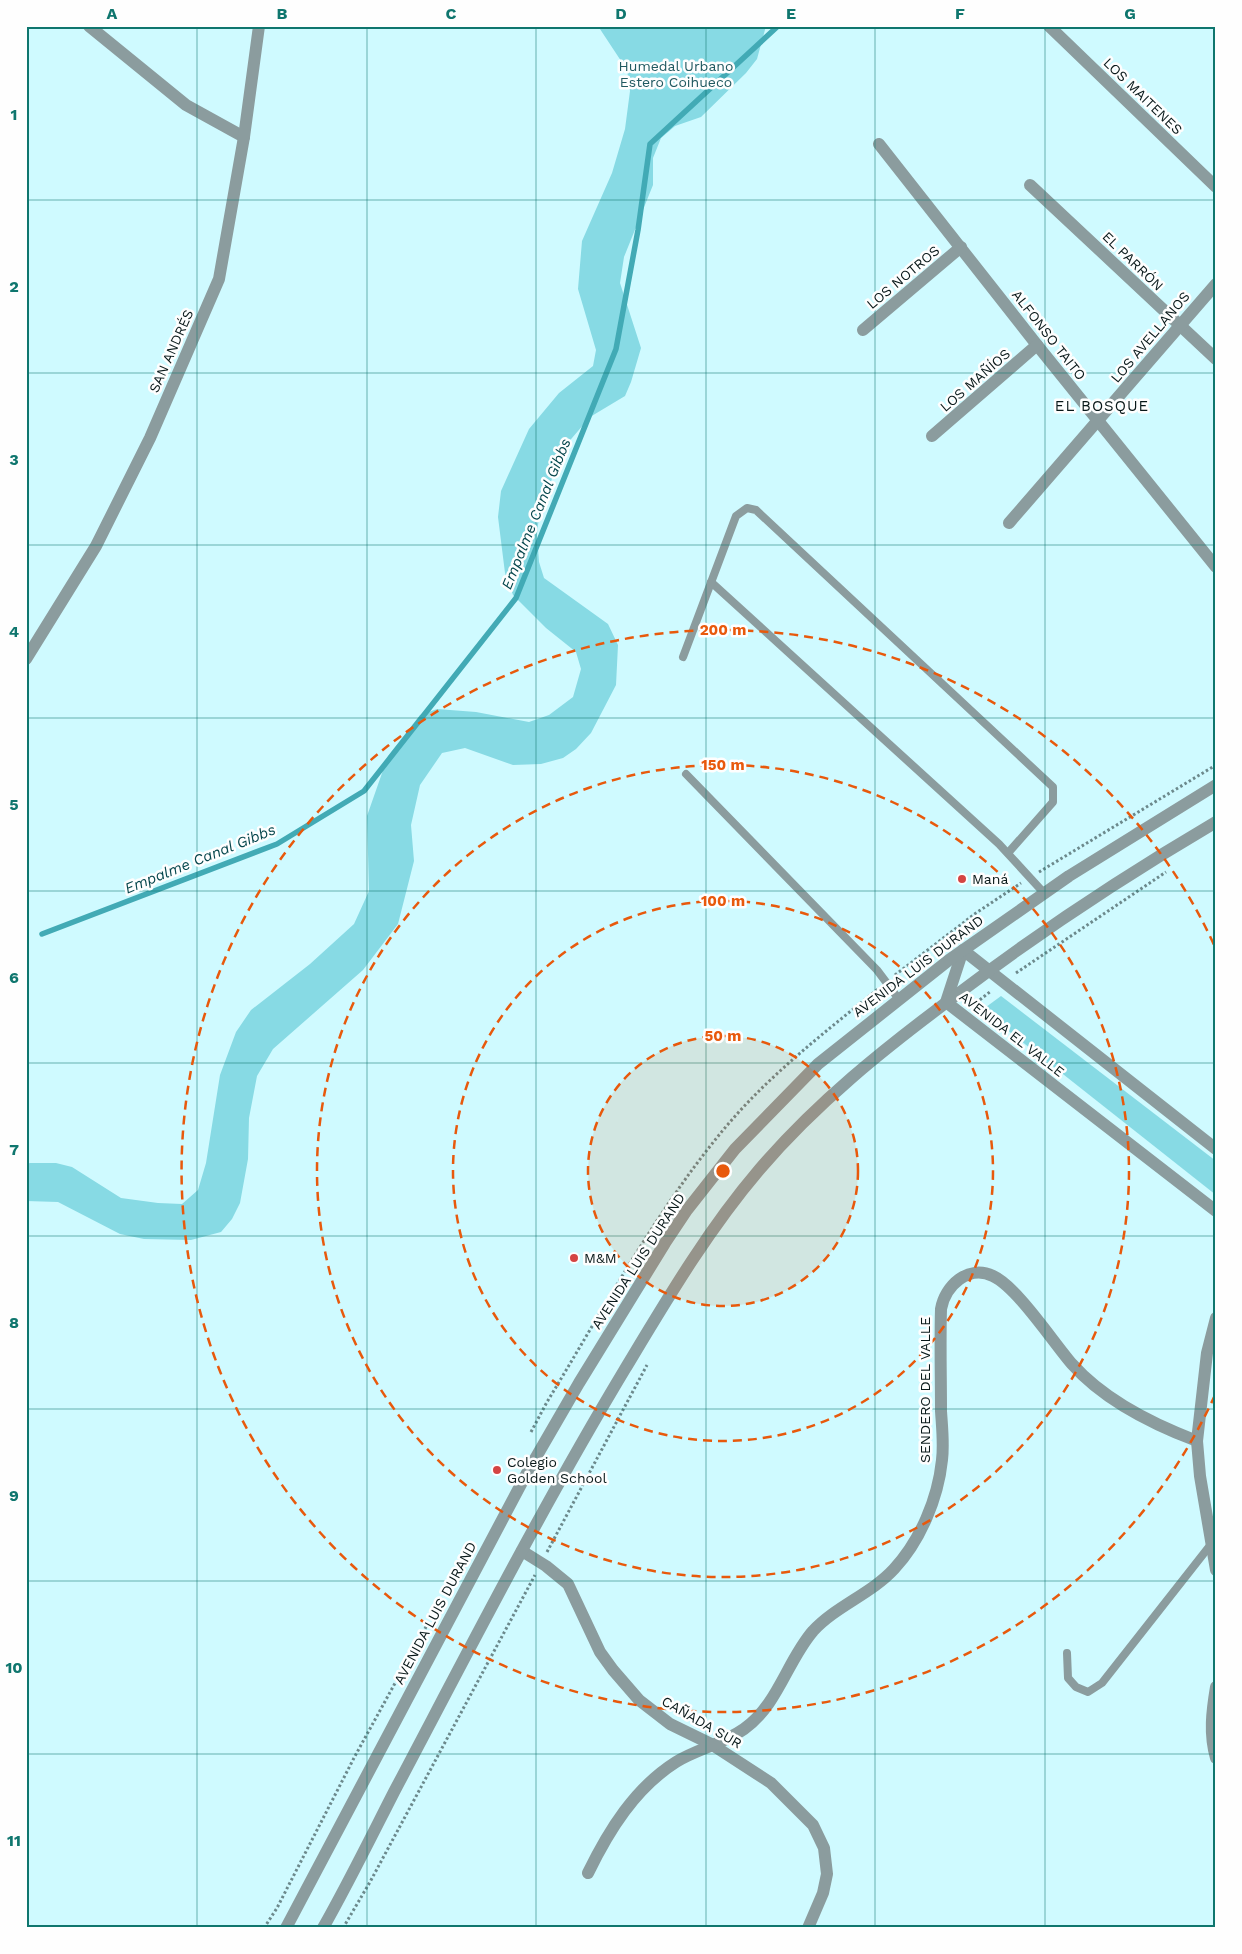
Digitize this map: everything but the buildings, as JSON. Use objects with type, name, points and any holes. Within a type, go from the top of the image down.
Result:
[{"type":"street","points":[[89,26],[186,105],[244,137]]},
{"type":"street","name":"SAN ANDRÉS","points":[[26,659],[96,546],[150,438],[219,279],[244,137],[259,26]]},
{"type":"street","name":"LOS MAITENES","points":[[1049,26],[1216,187]]},
{"type":"street","name":"ALFONSO TAITO","points":[[879,144],[1037,346],[1216,567]]},
{"type":"street","name":"EL PARRÓN","points":[[1030,185],[1216,359]]},
{"type":"street","name":"LOS NOTROS","points":[[863,330],[961,247]]},
{"type":"street","name":"LOS AVELLANOS","points":[[1009,523],[1216,284]]},
{"type":"street","name":"LOS MAÑÍOS","points":[[932,436],[1037,346]]},
{"type":"street","name":"AVENIDA LUIS DURAND","points":[[286,1928],[528,1471],[597,1352],[665,1243],[710,1179],[761,1120],[818,1064],[898,998],[962,950],[1044,893],[1216,785]]},
{"type":"street","points":[[323,1928],[522,1551],[580,1446],[692,1260],[736,1199],[812,1114],[869,1063],[946,1002],[1087,904],[1216,822]]},
{"type":"street","points":[[962,950],[1216,1149]]},
{"type":"street","name":"AVENIDA EL VALLE","points":[[962,950],[946,1002],[1216,1211]]},
{"type":"street","name":"SENDERO DEL VALLE","points":[[588,1873],[609,1832],[638,1793],[675,1762],[734,1735],[756,1719],[774,1695],[812,1632],[828,1617],[882,1581],[900,1562],[915,1540],[932,1503],[942,1460],[941,1309],[947,1291],[960,1278],[977,1273],[994,1276],[1008,1288],[1073,1365],[1094,1383],[1139,1415],[1197,1442]]},
{"type":"street","points":[[1216,1318],[1206,1353],[1197,1442],[1200,1476],[1216,1570]]},
{"type":"street","name":"CAÑADA SUR","points":[[522,1551],[542,1563],[568,1584],[600,1652],[627,1688],[670,1724],[711,1744],[771,1783],[805,1815],[820,1836],[827,1861],[827,1874],[823,1893],[808,1928]]},
{"type":"street","points":[[1216,1687],[1212,1715],[1212,1744],[1216,1758]]},
{"type":"lane","points":[[683,657],[736,516],[747,508],[756,510],[1053,787],[1053,802],[1008,853]]},
{"type":"lane","points":[[711,582],[1008,853],[1044,893]]},
{"type":"lane","points":[[686,774],[878,970],[898,998]]},
{"type":"lane","points":[[1067,1654],[1068,1678],[1076,1687],[1088,1692],[1102,1684],[1212,1543]]},
{"type":"path","points":[[962,1014],[1004,982],[1172,868]]},
{"type":"path","points":[[343,1928],[370,1882],[648,1363]]},
{"type":"green space","name":"Humedal Urbano Estero Coihueco","points":[[598,26],[766,26],[757,59],[746,73],[701,117],[675,126],[661,138],[653,158],[653,185],[624,257],[620,283],[641,348],[631,382],[625,396],[590,417],[566,445],[540,508],[537,534],[539,562],[544,578],[608,624],[618,645],[616,685],[591,733],[576,749],[563,758],[541,764],[513,765],[465,748],[442,753],[420,785],[411,825],[414,861],[398,924],[363,970],[273,1049],[257,1076],[249,1118],[248,1159],[240,1203],[232,1219],[221,1232],[191,1240],[144,1239],[120,1234],[58,1202],[26,1201],[26,1164],[30,1163],[56,1163],[72,1167],[121,1198],[182,1204],[198,1190],[206,1163],[220,1075],[236,1032],[251,1010],[310,964],[354,924],[369,891],[367,816],[388,756],[420,715],[437,709],[476,712],[529,722],[549,715],[573,697],[581,669],[576,652],[546,628],[513,595],[505,573],[498,517],[501,491],[529,429],[559,393],[593,366],[596,350],[578,289],[582,241],[612,173],[625,129],[630,91],[627,70]]},
{"type":"green space","points":[[1001,996],[1216,1161],[1216,1195],[982,1010]]},
{"type":"waterway","name":"Empalme Canal Gibbs","points":[[42,934],[277,844],[364,791],[516,598],[616,349],[638,230],[650,144],[778,26]]},
{"type":"place","name":"Maná","points":[[962,879]]},
{"type":"place","name":"M&M","points":[[574,1258]]},
{"type":"place","name":"Colegio Golden School","points":[[497,1470]]},
{"type":"district","name":"EL BOSQUE","points":[[1102,406]]}]
